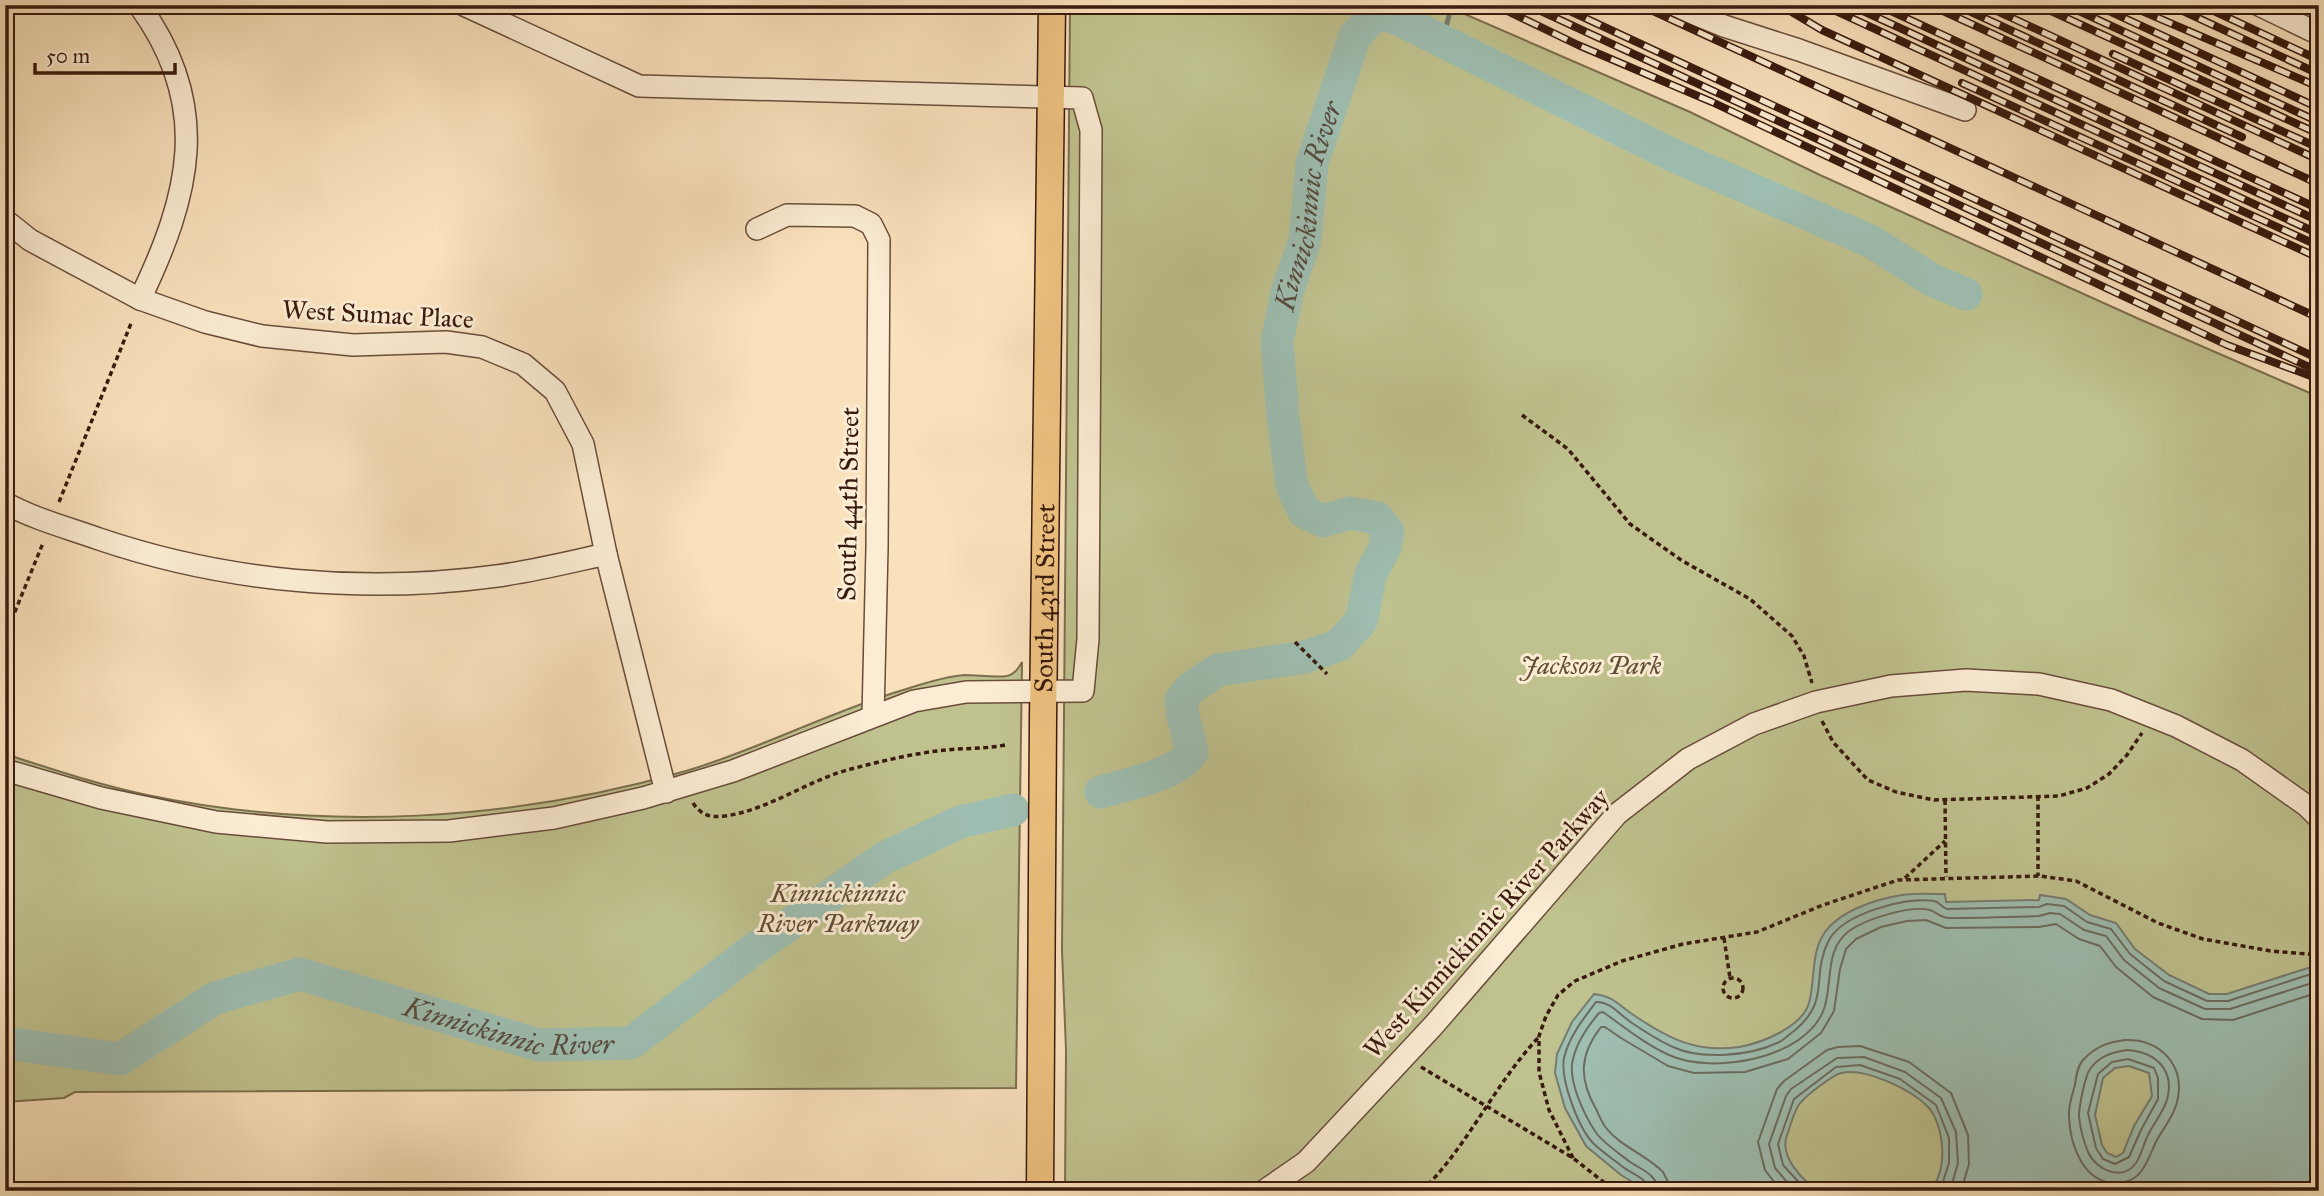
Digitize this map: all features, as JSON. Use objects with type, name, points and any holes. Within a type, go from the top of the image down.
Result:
[{"type":"main road","name":"South 43rd Street","points":[[1040,1191],[1042,785],[1052,5]]},
{"type":"street","points":[[139,5],[172,61],[179,82],[187,129],[184,175],[179,197],[170,228],[140,299]]},
{"type":"street","points":[[5,770],[101,798],[216,822],[327,832],[449,831],[554,818],[666,792],[733,771],[914,701],[967,692],[1083,691],[1088,639],[1091,130],[1082,98],[639,86],[464,5]]},
{"type":"street","points":[[1672,5],[1724,26],[1812,54],[1965,110]]},
{"type":"street","points":[[2259,5],[2319,34]]},
{"type":"street","name":"South 44th Street","points":[[757,229],[787,215],[855,216],[871,224],[879,240],[873,716]]},
{"type":"street","name":"West Sumac Place","points":[[5,220],[30,240],[140,299],[205,322],[262,336],[353,345],[446,342],[482,347],[523,365],[555,391],[583,444],[606,554],[666,792]]},
{"type":"street","points":[[5,503],[50,522],[149,555],[267,578],[379,586],[498,576],[606,554]]},
{"type":"street","name":"West Kinnickinnic River Parkway","points":[[1264,1191],[1306,1162],[1404,1056],[1617,814],[1688,758],[1754,724],[1816,702],[1891,686],[1966,680],[2039,684],[2112,700],[2176,726],[2242,760],[2319,817]]},
{"type":"path","points":[[59,502],[132,321]]},
{"type":"path","points":[[1522,415],[1568,449],[1630,524],[1681,560],[1750,599],[1792,636],[1804,656],[1822,724],[1833,742],[1868,780],[1896,792],[1934,800],[2059,796],[2087,788],[2109,774],[2127,755],[2151,716]]},
{"type":"path","points":[[5,636],[43,543]]},
{"type":"path","points":[[1295,642],[1327,674]]},
{"type":"path","points":[[691,802],[700,813],[725,816],[757,807],[851,769],[928,752],[1005,746]]},
{"type":"path","points":[[2038,796],[2038,876]]},
{"type":"path","points":[[1945,800],[1946,877]]},
{"type":"path","points":[[1903,880],[1945,841]]},
{"type":"path","points":[[1573,1158],[1549,1110],[1539,1072],[1539,1036],[1558,995],[1575,981],[1622,961],[1683,944],[1757,932],[1823,905],[1903,880],[2038,876],[2076,881],[2158,923],[2203,939],[2271,951],[2319,955]]},
{"type":"path","points":[[1724,938],[1730,978]]},
{"type":"path","points":[[1730,978],[1739,980],[1742,986],[1740,995],[1734,998],[1723,991],[1723,985],[1730,978]]},
{"type":"path","points":[[1422,1191],[1436,1178],[1469,1135],[1525,1051],[1539,1036]]},
{"type":"path","points":[[1404,1056],[1573,1158],[1615,1191]]},
{"type":"green space","name":"Jackson Park","points":[[1070,5],[1444,5],[1690,112],[1820,175],[2319,397],[2319,1191],[1065,1191],[1066,1050],[1062,951]]},
{"type":"green space","name":"Kinnickinnic River Parkway","points":[[1022,662],[1016,1088],[75,1092],[64,1098],[5,1102],[5,754],[111,786],[214,807],[349,817],[418,816],[486,810],[620,788],[686,771],[875,699],[950,677],[1007,676]]},
{"type":"water","points":[[1907,894],[1945,894],[1946,902],[2039,900],[2040,895],[2066,899],[2090,915],[2116,923],[2135,949],[2169,975],[2209,994],[2227,994],[2308,968],[2319,970],[2319,1191],[1928,1191],[1935,1184],[1942,1163],[1941,1138],[1934,1115],[1921,1100],[1900,1087],[1862,1073],[1851,1072],[1837,1075],[1805,1098],[1797,1108],[1787,1135],[1785,1143],[1789,1159],[1806,1181],[1820,1191],[1647,1191],[1621,1175],[1586,1146],[1565,1108],[1555,1073],[1557,1054],[1572,1022],[1594,994],[1612,999],[1648,1024],[1684,1042],[1710,1048],[1748,1045],[1780,1032],[1805,1012],[1811,995],[1819,943],[1838,919],[1858,908],[1892,897]],"holes":[[[2129,1066],[2149,1073],[2152,1096],[2134,1126],[2123,1153],[2116,1157],[2107,1153],[2102,1145],[2095,1115],[2103,1078],[2115,1068]]]},
{"type":"waterway","name":"Kinnickinnic River","points":[[1101,792],[1151,778],[1186,760],[1192,752],[1181,700],[1191,688],[1218,670],[1305,657],[1339,645],[1361,621],[1371,574],[1385,547],[1388,532],[1377,518],[1350,513],[1323,521],[1304,512],[1292,486],[1277,341],[1288,289],[1305,240],[1312,163],[1355,36],[1374,16],[1387,15],[1402,21],[1670,154],[1872,242],[1932,280],[1966,294]]},
{"type":"waterway","points":[[1442,40],[1449,16]]},
{"type":"waterway","name":"Kinnickinnic River","points":[[5,1043],[120,1059],[215,998],[300,974],[539,1045],[631,1043],[750,952],[884,858],[960,822],[1013,810]]},
{"type":"railway","points":[[1495,5],[1578,45],[1712,102],[2227,345],[2319,379]]},
{"type":"railway","points":[[1528,5],[2309,367]]},
{"type":"railway","points":[[1557,5],[2319,359]]},
{"type":"railway","points":[[1640,5],[2319,318]]},
{"type":"railway","points":[[1780,5],[1822,30],[2319,258]]},
{"type":"railway","points":[[1823,5],[2319,234]]},
{"type":"railway","points":[[1850,5],[2319,221]]},
{"type":"railway","points":[[1878,5],[2319,209]]},
{"type":"railway","points":[[1930,5],[2319,184]]},
{"type":"railway","points":[[1956,5],[2242,137]]},
{"type":"railway","points":[[1984,5],[2319,160]]},
{"type":"railway","points":[[2038,5],[2319,134]]},
{"type":"railway","points":[[2066,5],[2319,122]]},
{"type":"railway","points":[[2096,5],[2319,108]]},
{"type":"railway","points":[[2128,5],[2319,87]]},
{"type":"railway","points":[[2170,5],[2319,74]]},
{"type":"railway","points":[[2201,5],[2319,60]]},
{"type":"railway","points":[[2113,54],[2319,148]]},
{"type":"railway","points":[[1962,83],[2319,246]]}]
